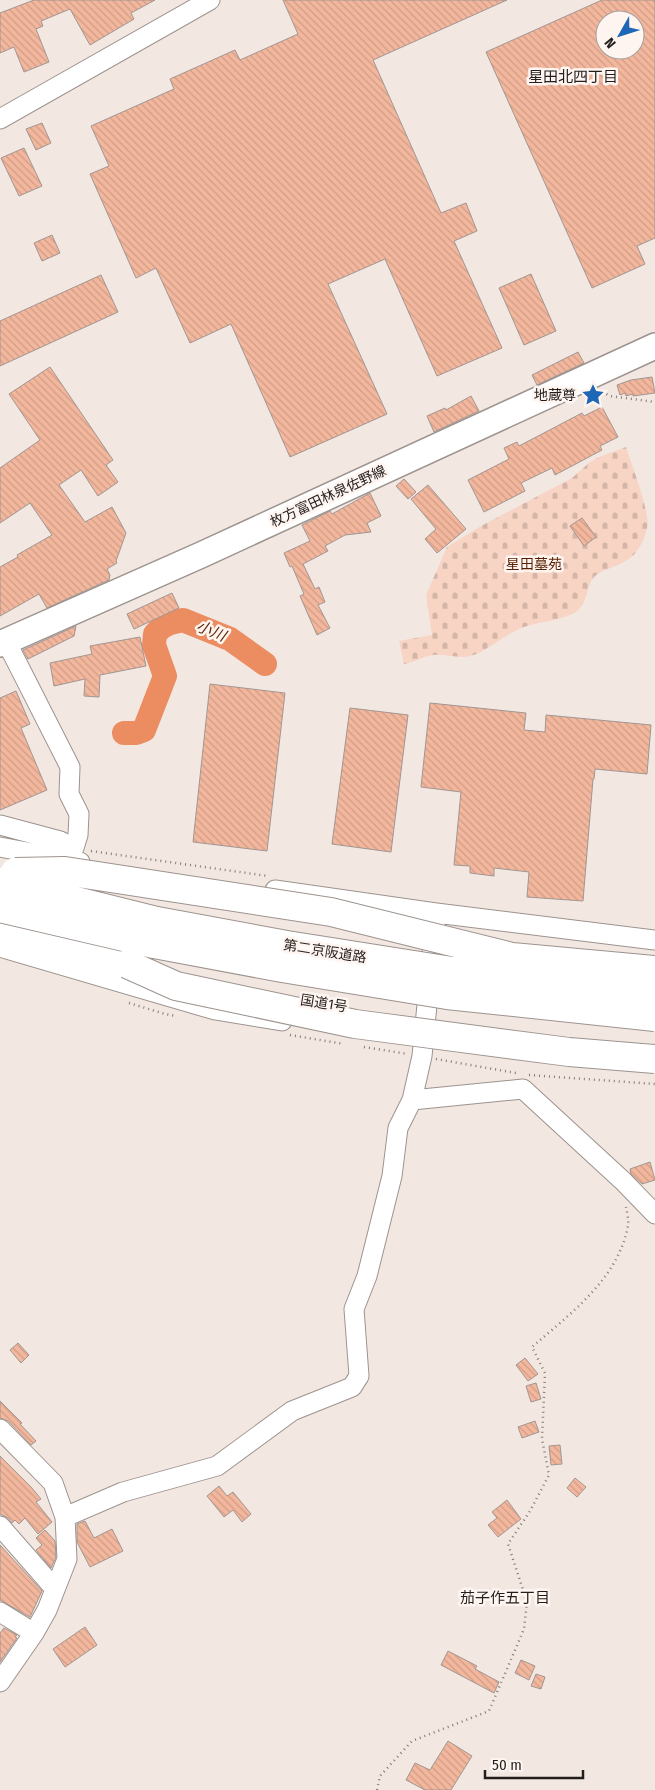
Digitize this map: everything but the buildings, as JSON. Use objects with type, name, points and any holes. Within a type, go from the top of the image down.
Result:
[{"type":"highway","points":[[5,874],[65,871],[331,912],[512,957],[655,970]]},
{"type":"highway","points":[[5,874],[235,917],[655,956]]},
{"type":"highway","name":"第二京阪道路","points":[[5,874],[157,921],[287,945],[452,971],[655,993]]},
{"type":"highway","name":"第二京阪道路","points":[[0,908],[154,944],[282,968],[447,995],[655,1017]]},
{"type":"highway","name":"国道1号","points":[[0,926],[127,964],[244,991],[532,1036],[655,1044]]},
{"type":"highway","points":[[127,964],[176,986],[355,1024],[569,1052],[655,1059]]},
{"type":"main road","name":"枚方富田林泉佐野線","points":[[3,642],[192,559],[655,346]]},
{"type":"street","points":[[0,119],[210,0]]},
{"type":"street","points":[[0,920],[43,874],[68,854],[78,835],[79,814],[70,794],[70,767],[3,642]]},
{"type":"street","points":[[0,825],[60,841],[68,854]]},
{"type":"street","points":[[0,847],[68,854],[436,913],[655,940]]},
{"type":"street","points":[[65,1517],[123,1492],[217,1466],[292,1411],[352,1387],[359,1376],[354,1309],[367,1276],[392,1176],[398,1128],[412,1100],[422,1056],[436,913]]},
{"type":"street","points":[[0,947],[215,1010],[422,1045],[551,1063],[655,1067]]},
{"type":"street","points":[[412,1100],[523,1089],[655,1214]]},
{"type":"street","points":[[0,1429],[53,1483],[65,1517],[67,1558],[47,1610],[34,1633],[0,1682]]},
{"type":"street","points":[[0,1526],[55,1589]]},
{"type":"street","points":[[0,1612],[34,1633]]},
{"type":"path","points":[[581,380],[610,396],[655,402]]},
{"type":"path","points":[[377,1790],[380,1776],[412,1742],[489,1711],[514,1654],[524,1629],[527,1602],[508,1544],[530,1511],[549,1475],[542,1439],[545,1373],[532,1347],[594,1292],[619,1254],[629,1225],[623,1182]]},
{"type":"green space","name":"星田墓苑","points":[[626,447],[646,512],[647,528],[645,535],[640,547],[633,556],[595,576],[590,584],[584,603],[578,610],[559,619],[524,627],[471,656],[433,655],[404,664],[399,641],[432,635],[426,595],[447,547],[481,526],[572,478],[590,462]]},
{"type":"waterway","name":"小川","points":[[124,733],[136,733],[144,730],[165,676],[154,645],[155,634],[162,627],[170,623],[183,620],[230,639],[265,664]]},
{"type":"place","name":"地蔵尊","points":[[593,395]]},
{"type":"district","name":"星田北四丁目","points":[[573,77]]},
{"type":"district","name":"茄子作五丁目","points":[[505,1598]]}]
